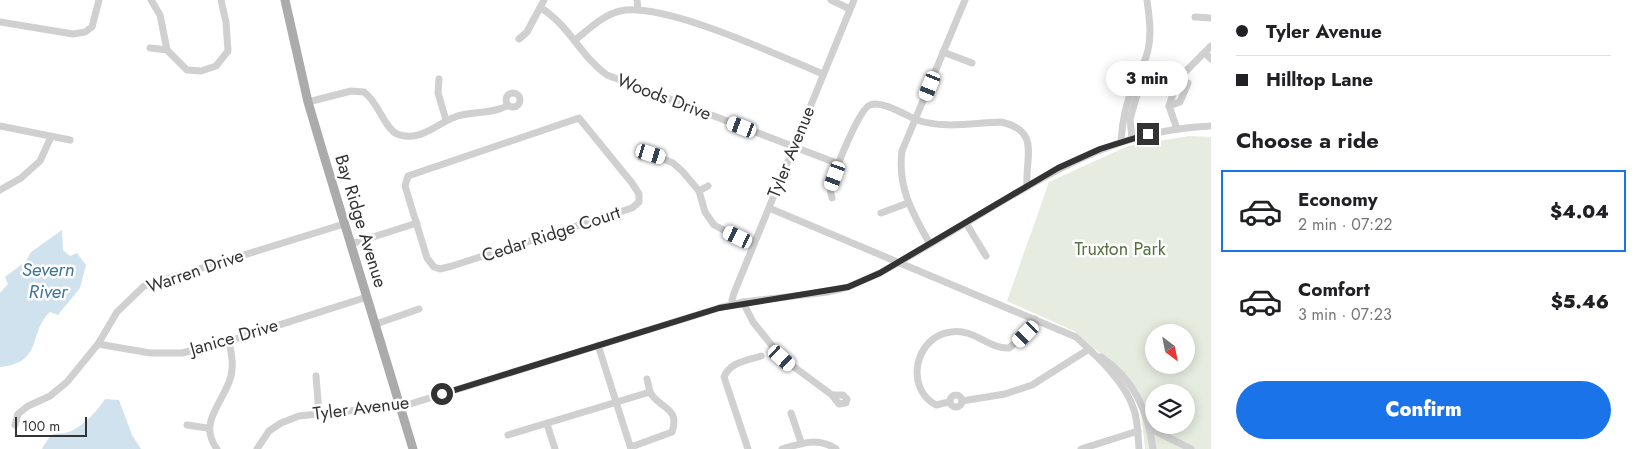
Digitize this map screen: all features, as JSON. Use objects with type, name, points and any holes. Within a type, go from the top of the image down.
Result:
[{"type":"main road","name":"Bay Ridge Avenue","points":[[285,0],[308,102],[413,449]]},
{"type":"street","points":[[0,22],[73,34],[85,32],[92,27],[99,0]]},
{"type":"street","points":[[151,0],[160,15],[167,50],[187,70],[201,71],[216,66],[228,51],[226,22],[221,0]]},
{"type":"street","points":[[519,39],[526,32],[544,0]]},
{"type":"street","points":[[637,0],[638,10]]},
{"type":"street","points":[[830,0],[850,8]]},
{"type":"street","name":"Tyler Avenue","points":[[733,305],[734,293],[753,244],[854,0]]},
{"type":"street","points":[[930,244],[908,203],[900,168],[902,151],[965,0]]},
{"type":"street","points":[[1132,138],[1130,119],[1150,38],[1147,0]]},
{"type":"street","name":"Woods Drive","points":[[541,8],[560,21],[597,68],[607,75],[839,164]]},
{"type":"street","points":[[575,40],[607,16],[620,11],[638,10],[708,27],[823,74]]},
{"type":"street","points":[[1195,17],[1211,18]]},
{"type":"street","points":[[1177,129],[1169,106],[1178,79],[1211,46]]},
{"type":"street","points":[[150,48],[167,50]]},
{"type":"street","points":[[943,52],[972,63]]},
{"type":"street","points":[[1205,53],[1211,58]]},
{"type":"street","points":[[1121,142],[1122,125],[1133,86],[1139,77]]},
{"type":"street","points":[[440,79],[438,93],[446,120]]},
{"type":"street","points":[[308,102],[351,91],[364,92],[379,107],[389,127],[396,133],[410,136],[420,135],[446,120],[463,114],[499,110],[508,105]]},
{"type":"street","points":[[832,198],[831,187],[839,164],[865,108],[876,104],[916,119],[941,124],[1000,122],[1019,129],[1027,136],[1029,143],[1026,170],[1027,187]]},
{"type":"street","name":"Cedar Ridge Court","points":[[578,118],[639,194],[639,202],[632,208],[440,269],[434,267],[427,258],[416,223],[405,186],[408,176],[578,118]]},
{"type":"street","points":[[0,126],[70,140]]},
{"type":"street","name":"Tyler Avenue","points":[[257,449],[269,431],[281,422],[319,413],[359,412],[400,406],[743,302],[839,289],[867,280],[1080,158],[1132,138],[1177,129],[1211,126]]},
{"type":"street","points":[[0,190],[21,178],[40,160],[51,137]]},
{"type":"street","points":[[641,157],[651,154],[673,163],[699,191],[705,212],[714,225],[753,244]]},
{"type":"street","points":[[699,191],[708,186]]},
{"type":"street","points":[[881,213],[908,203]]},
{"type":"street","points":[[769,208],[1035,319],[1076,338],[1107,361],[1133,388],[1145,413]]},
{"type":"street","points":[[351,244],[416,223]]},
{"type":"street","points":[[966,223],[986,256]]},
{"type":"street","name":"Warren Drive","points":[[14,425],[18,414],[28,406],[50,396],[67,382],[98,344],[117,312],[144,286],[344,224]]},
{"type":"street","points":[[918,270],[915,267],[915,258],[921,249]]},
{"type":"street","name":"Janice Drive","points":[[98,344],[150,353],[182,353],[229,341],[367,297]]},
{"type":"street","points":[[743,302],[753,322],[782,358],[832,395]]},
{"type":"street","points":[[376,324],[419,309]]},
{"type":"street","points":[[1035,319],[1026,334],[1009,348],[997,348],[964,332],[946,333],[930,343],[922,352],[917,366],[919,385],[926,398],[936,405],[949,402],[955,408],[962,401],[1005,394],[1032,385],[1089,349]]},
{"type":"street","points":[[217,449],[210,440],[208,428],[231,377],[233,362],[229,341]]},
{"type":"street","points":[[598,345],[631,448],[672,432],[675,424],[668,407],[653,398],[647,379]]},
{"type":"street","points":[[1089,349],[1128,397],[1135,412],[1139,449]]},
{"type":"street","points":[[748,449],[724,377],[727,370],[734,364],[761,356]]},
{"type":"street","points":[[316,376],[319,413]]},
{"type":"street","points":[[508,435],[650,392]]},
{"type":"street","points":[[791,413],[801,442]]},
{"type":"street","points":[[187,424],[208,428]]},
{"type":"street","points":[[547,424],[555,449]]},
{"type":"street","points":[[1081,449],[1138,431]]},
{"type":"street","points":[[1150,434],[1152,449]]},
{"type":"street","points":[[1160,434],[1192,449]]},
{"type":"street","points":[[784,449],[801,442],[817,441],[836,449]]},
{"type":"green space","name":"Truxton Park","points":[[1189,136],[1211,137],[1211,449],[1145,449],[1141,410],[1125,382],[1103,356],[1074,331],[1007,301],[1049,182],[1128,146]]},
{"type":"water","name":"Severn River","points":[[62,230],[63,250],[70,256],[77,253],[86,265],[80,288],[58,315],[50,312],[43,320],[33,346],[23,360],[0,367],[0,293],[8,284],[5,277],[26,261],[31,252]]},
{"type":"water","points":[[105,399],[119,400],[132,435],[141,449],[42,449],[46,441],[53,434],[68,432],[82,424]]},
{"type":"route","points":[[442,394],[719,308],[743,302],[828,292],[848,287],[880,273],[1058,168],[1100,149],[1148,134]]}]
